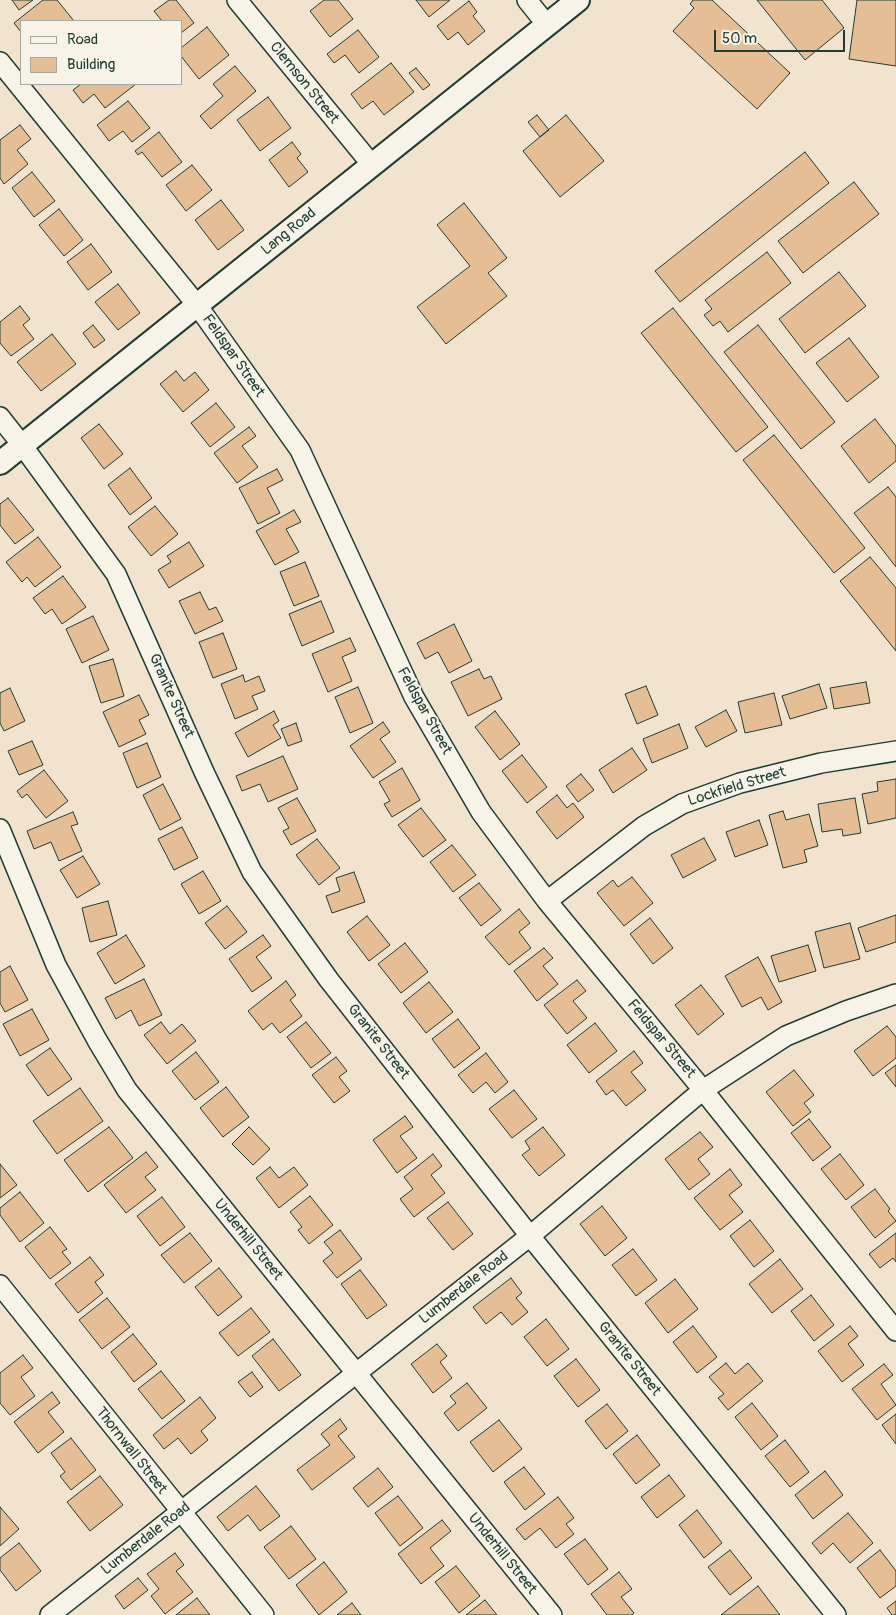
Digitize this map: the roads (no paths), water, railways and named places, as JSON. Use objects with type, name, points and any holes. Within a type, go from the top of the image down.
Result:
[{"type":"street","name":"Clemson Street","points":[[237,0],[372,165]]},
{"type":"street","points":[[527,0],[547,25]]},
{"type":"street","name":"Lang Road","points":[[0,463],[578,0]]},
{"type":"street","name":"Feldspar Street","points":[[0,62],[198,305],[300,450],[414,697],[482,812],[547,901],[703,1090],[896,1331]]},
{"type":"street","name":"Granite Street","points":[[0,417],[116,574],[205,774],[252,872],[329,980],[530,1236],[836,1615]]},
{"type":"street","name":"Lockfield Street","points":[[547,901],[644,826],[682,804],[740,783],[812,765],[896,751]]},
{"type":"street","name":"Underhill Street","points":[[0,829],[56,965],[127,1090],[552,1615]]},
{"type":"street","name":"Lumberdale Road","points":[[50,1615],[530,1236],[703,1090],[786,1036],[846,1011],[896,994]]},
{"type":"street","name":"Thornwall Street","points":[[0,1285],[264,1615]]}]
